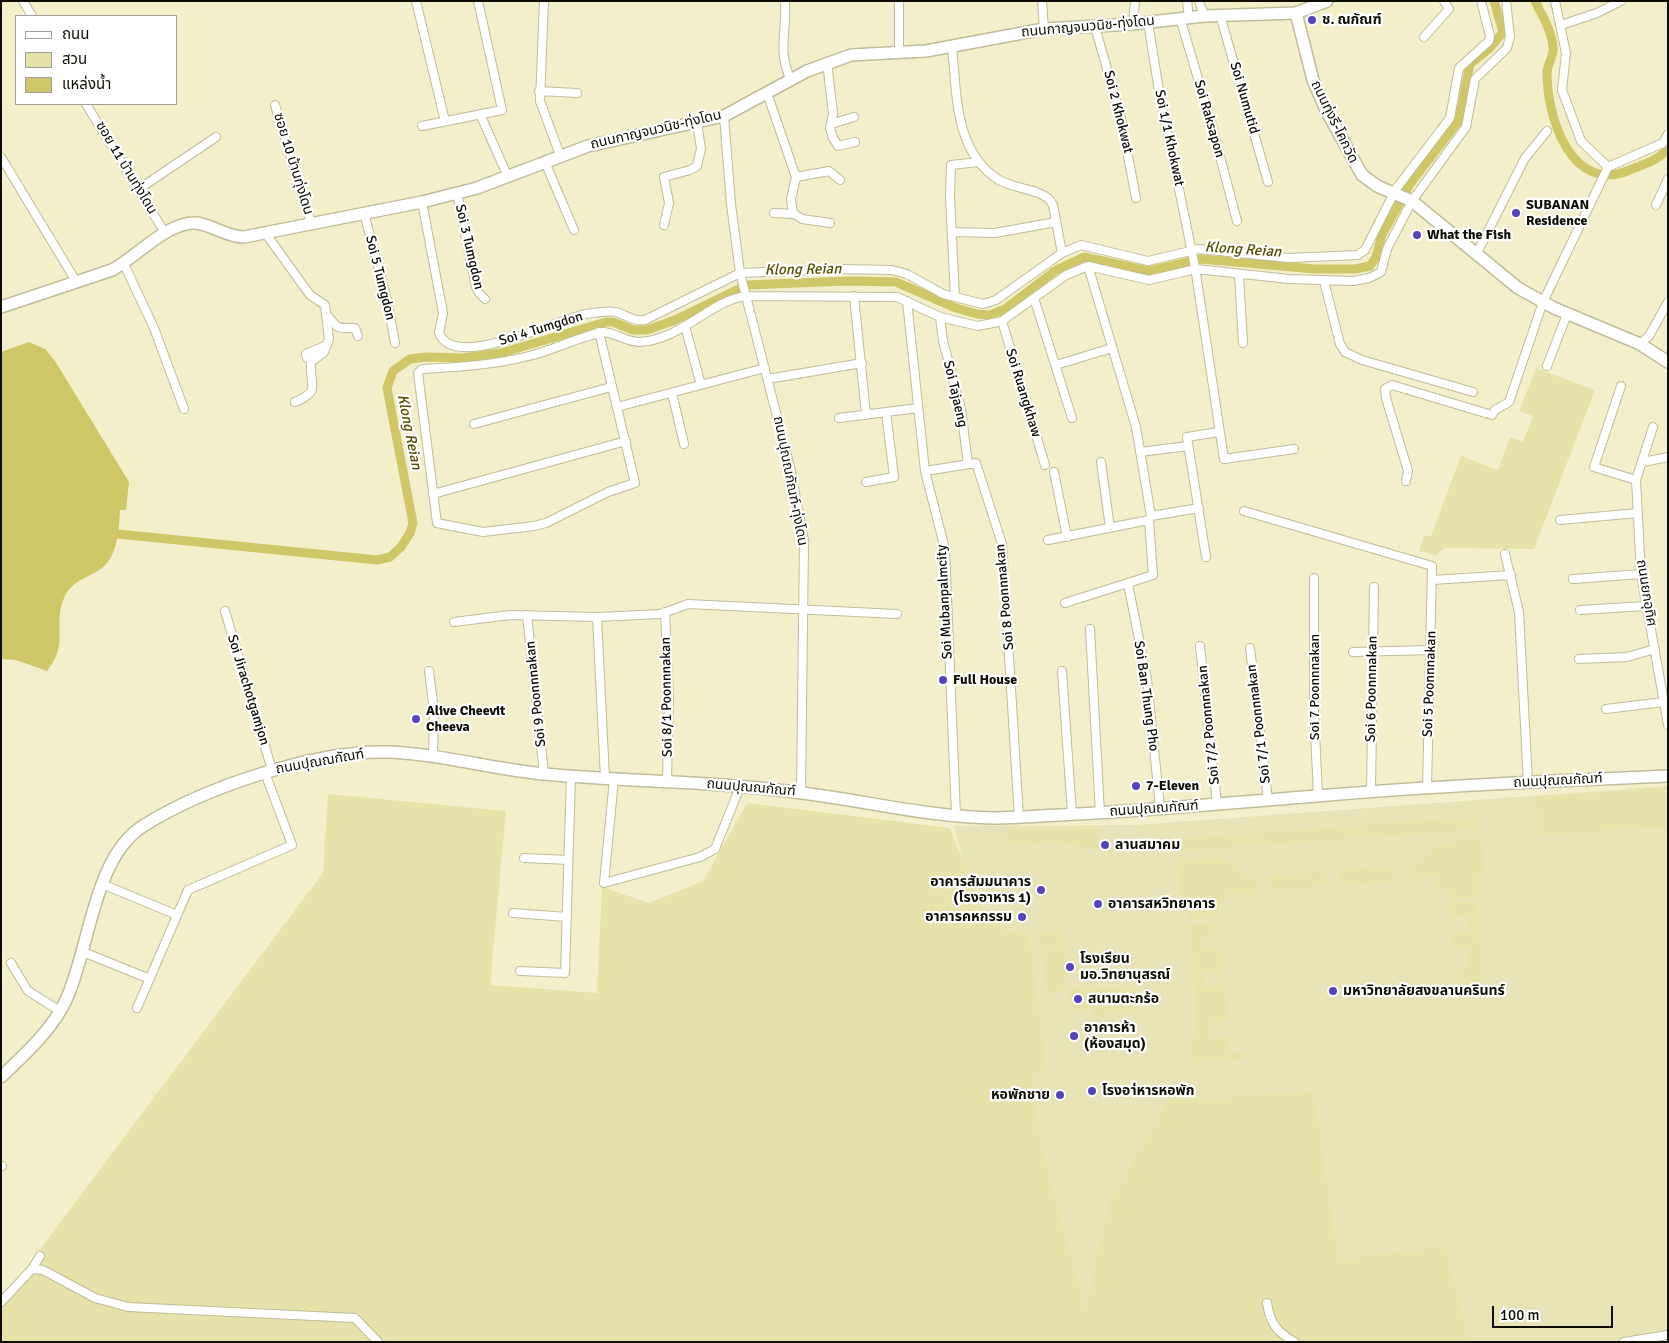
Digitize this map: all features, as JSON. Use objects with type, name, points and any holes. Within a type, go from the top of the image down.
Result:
[{"type":"street","points":[[23,1],[31,15]]},
{"type":"street","points":[[416,1],[446,121]]},
{"type":"street","points":[[422,126],[502,110],[478,1]]},
{"type":"street","points":[[544,1],[539,91],[541,105],[560,155]]},
{"type":"street","points":[[785,1],[783,63],[791,80]]},
{"type":"street","points":[[899,1],[899,53]]},
{"type":"street","points":[[1042,1],[1044,29]]},
{"type":"street","points":[[1133,24],[1135,1]]},
{"type":"street","name":"Soi Raksapon","points":[[1187,1],[1184,18],[1237,221]]},
{"type":"street","points":[[1200,1],[1204,16]]},
{"type":"street","name":"ถนนกาญจนวนิช-ทุ่งโดน","points":[[1,307],[78,283],[124,264],[165,233],[192,223],[202,224],[235,236],[266,234],[311,223],[422,202],[508,177],[560,155],[598,143],[724,116],[827,62],[859,54],[926,52],[1044,29],[1133,24],[1204,16],[1296,13],[1327,1]]},
{"type":"street","points":[[1424,37],[1448,9],[1444,1]]},
{"type":"street","points":[[741,275],[842,269],[892,270],[907,274],[938,291],[979,304],[991,302],[1062,253],[1081,245],[1148,261],[1204,250],[1288,258],[1358,255],[1365,250],[1394,194],[1450,118],[1459,68],[1489,40],[1490,36],[1481,1]]},
{"type":"street","points":[[599,332],[635,483],[608,492],[546,523],[493,532],[460,529],[437,524],[419,370],[512,360],[547,351],[599,332],[610,333],[638,342],[656,338],[685,326],[733,299],[745,295],[897,297],[940,316],[974,326],[1002,321],[1070,272],[1088,266],[1149,280],[1196,268],[1239,275],[1324,281],[1361,280],[1381,272],[1387,249],[1412,201],[1466,127],[1475,79],[1507,48],[1510,37],[1506,1]]},
{"type":"street","points":[[1555,1],[1566,53],[1562,90],[1582,141],[1608,168]]},
{"type":"street","points":[[1561,25],[1597,13],[1621,1]]},
{"type":"street","name":"ถนนทุ่งรี-โคกวัด","points":[[1296,13],[1313,80],[1357,168],[1366,179],[1412,201],[1518,288],[1567,314],[1640,344],[1668,362]]},
{"type":"street","name":"Soi Numutid","points":[[1220,15],[1268,182]]},
{"type":"street","name":"Soi 1/1 Khokwat","points":[[1148,22],[1160,97],[1196,268],[1224,459],[1294,449]]},
{"type":"street","name":"Soi 2 Khokwat","points":[[1095,27],[1120,114],[1136,198]]},
{"type":"street","points":[[952,47],[962,130],[979,162],[1002,182],[1046,197],[1053,205],[1062,253]]},
{"type":"street","points":[[827,62],[833,110],[830,124],[833,138],[838,146],[855,142]]},
{"type":"street","points":[[539,91],[577,93]]},
{"type":"street","points":[[767,93],[796,177],[796,184],[790,199],[794,214]]},
{"type":"street","name":"ซอย 11 บ้านทุ่งโดน","points":[[87,105],[165,233]]},
{"type":"street","name":"ซอย 10 บ้านทุ่งโดน","points":[[275,105],[311,223]]},
{"type":"street","points":[[480,114],[508,177]]},
{"type":"street","name":"ถนนปุณณกัณฑ์-ทุ่งโดน","points":[[724,116],[731,204],[741,275],[790,467],[804,541],[801,792]]},
{"type":"street","points":[[830,124],[854,117]]},
{"type":"street","points":[[664,225],[669,203],[664,177],[690,170],[697,166],[701,150],[697,123]]},
{"type":"street","points":[[1477,253],[1525,158],[1546,131]]},
{"type":"street","points":[[1406,481],[1408,470],[1384,390],[1392,385],[1492,415],[1495,410],[1508,402],[1543,302],[1608,168],[1663,142],[1668,134]]},
{"type":"street","points":[[138,189],[216,137]]},
{"type":"street","points":[[1,157],[78,283]]},
{"type":"street","points":[[545,162],[574,230]]},
{"type":"street","points":[[955,297],[951,165],[979,162]]},
{"type":"street","points":[[796,177],[829,171],[840,180]]},
{"type":"street","points":[[1656,205],[1668,180]]},
{"type":"street","name":"Soi 3 Tumgdon","points":[[457,193],[476,287],[478,293],[485,299]]},
{"type":"street","name":"Soi 4 Tumgdon","points":[[422,202],[443,313],[439,332],[442,340],[451,346],[478,346],[527,335],[585,314],[614,311],[634,320],[645,320],[741,275]]},
{"type":"street","name":"Soi 5 Tumgdon","points":[[364,213],[387,300],[395,343]]},
{"type":"street","points":[[774,213],[794,214],[802,219],[830,223]]},
{"type":"street","points":[[952,232],[995,233],[1056,222]]},
{"type":"street","points":[[266,234],[310,295],[325,305],[330,336],[324,352],[312,361],[312,392],[295,402]]},
{"type":"street","points":[[124,264],[154,328],[184,409]]},
{"type":"street","points":[[1065,603],[1153,575],[1150,518],[1136,427],[1088,266]]},
{"type":"street","points":[[1239,275],[1243,343]]},
{"type":"street","points":[[1324,281],[1340,344],[1345,352],[1362,360],[1473,392]]},
{"type":"street","points":[[854,296],[866,415]]},
{"type":"street","points":[[1034,298],[1072,418]]},
{"type":"street","name":"Soi Mubanpalmcity","points":[[907,301],[925,471],[944,549],[956,816]]},
{"type":"street","points":[[1640,344],[1649,336],[1668,302]]},
{"type":"street","points":[[326,314],[341,330],[355,328],[358,336]]},
{"type":"street","points":[[1547,366],[1567,314]]},
{"type":"street","name":"Soi Tajaeng","points":[[940,316],[943,341],[961,409],[972,464]]},
{"type":"street","name":"Soi Ruangkhaw","points":[[1002,321],[1045,466]]},
{"type":"street","points":[[685,326],[701,385]]},
{"type":"street","points":[[1056,365],[1112,348]]},
{"type":"street","points":[[768,379],[862,362]]},
{"type":"street","points":[[617,407],[765,368]]},
{"type":"street","points":[[1621,386],[1594,467],[1636,480]]},
{"type":"street","points":[[474,424],[611,387]]},
{"type":"street","points":[[672,393],[684,444]]},
{"type":"street","points":[[839,418],[918,408]]},
{"type":"street","points":[[866,482],[894,477],[886,412]]},
{"type":"street","name":"ถนนยกอุทิศ","points":[[1654,427],[1636,480],[1641,574],[1668,725]]},
{"type":"street","points":[[1206,557],[1187,437],[1220,432]]},
{"type":"street","points":[[433,494],[626,441]]},
{"type":"street","points":[[1140,452],[1188,446]]},
{"type":"street","points":[[1643,462],[1668,457]]},
{"type":"street","points":[[1100,462],[1110,528]]},
{"type":"street","points":[[925,471],[972,464]]},
{"type":"street","name":"Soi 8 Poonnnakan","points":[[972,464],[1002,544],[1018,817]]},
{"type":"street","points":[[1054,472],[1066,537]]},
{"type":"street","points":[[1048,540],[1199,508]]},
{"type":"street","points":[[1244,511],[1432,566],[1432,580],[1511,574]]},
{"type":"street","points":[[1560,520],[1638,513]]},
{"type":"street","points":[[1505,554],[1519,612],[1528,783]]},
{"type":"street","points":[[1573,579],[1641,574]]},
{"type":"street","name":"Soi 7 Poonnnakan","points":[[1314,578],[1314,712],[1318,796]]},
{"type":"street","name":"Soi 5 Poonnnakan","points":[[1426,789],[1432,580]]},
{"type":"street","name":"Soi Ban Thung Pho","points":[[1128,584],[1146,679],[1160,808]]},
{"type":"street","name":"Soi 6 Poonnnakan","points":[[1371,792],[1374,587]]},
{"type":"street","points":[[454,622],[527,615],[598,617],[665,612],[688,604],[897,614]]},
{"type":"street","points":[[1580,610],[1646,606]]},
{"type":"street","name":"Soi Jirachotgamjon","points":[[176,915],[188,890],[292,844],[269,771],[225,611]]},
{"type":"street","name":"Soi 8/1 Poonnnakan","points":[[665,612],[668,782]]},
{"type":"street","name":"Soi 9 Poonnnakan","points":[[527,615],[544,774]]},
{"type":"street","points":[[598,617],[610,779],[604,883],[700,858],[715,849],[720,842],[740,787]]},
{"type":"street","points":[[1090,629],[1100,813]]},
{"type":"street","name":"Soi 7/2 Poonnnakan","points":[[1200,646],[1217,804]]},
{"type":"street","name":"Soi 7/1 Poonnnakan","points":[[1250,648],[1268,800]]},
{"type":"street","points":[[1579,658],[1627,657],[1655,649]]},
{"type":"street","points":[[1353,652],[1431,650]]},
{"type":"street","points":[[429,671],[434,710],[433,756]]},
{"type":"street","points":[[1062,671],[1072,814]]},
{"type":"street","points":[[1606,709],[1664,702]]},
{"type":"street","name":"ถนนปุณณกัณฑ์","points":[[1,1077],[37,1043],[60,1011],[71,988],[83,952],[102,884],[117,851],[141,828],[192,801],[269,771],[356,754],[392,752],[433,756],[544,774],[801,792],[956,816],[1018,817],[1100,813],[1371,792],[1668,776]]},
{"type":"street","points":[[520,971],[565,973],[571,776]]},
{"type":"street","points":[[524,858],[568,860]]},
{"type":"street","points":[[102,884],[176,915],[137,1008]]},
{"type":"street","points":[[513,913],[567,917]]},
{"type":"street","points":[[83,952],[150,979]]},
{"type":"street","points":[[11,963],[28,991],[60,1011]]},
{"type":"street","points":[[1,1302],[32,1269],[40,1256]]},
{"type":"street","points":[[32,1269],[44,1270],[95,1298],[128,1307],[355,1318],[378,1342]]},
{"type":"street","points":[[1267,1303],[1274,1326],[1282,1335],[1294,1342]]},
{"type":"street","points":[[1624,1342],[1668,1335]]},
{"type":"shaded area","name":"มหาวิทยาลัยสงขลานครินทร์","points":[[1668,786],[1668,1342],[1089,1342],[954,826],[1136,825]]},
{"type":"green space","points":[[1536,368],[1595,390],[1534,549],[1445,548],[1436,555],[1419,551],[1424,536],[1431,536],[1461,456],[1498,470],[1510,437],[1523,442],[1533,416],[1519,411]]},
{"type":"green space","points":[[1668,788],[1668,827],[1538,835],[1536,797]]},
{"type":"green space","points":[[328,794],[506,811],[490,985],[597,993],[602,887],[649,903],[703,881],[747,803],[950,828],[983,913],[993,912],[1000,929],[1029,937],[1046,1070],[1032,1072],[1040,1144],[1086,1313],[1108,1206],[1168,1101],[1313,1092],[1338,1260],[1445,1246],[1469,1342],[1,1342],[1,1301],[323,873]]},
{"type":"green space","points":[[1474,817],[1480,824],[1478,828],[1473,830],[1180,851],[1175,846],[1178,839]]},
{"type":"green space","points":[[1097,828],[1100,850],[1055,841],[1022,846],[1012,844],[1007,840],[1008,830]]},
{"type":"green space","points":[[1482,839],[1484,876],[1477,877],[1479,897],[1450,899],[1449,889],[1438,889],[1437,877],[1411,879],[1410,864],[1420,863],[1442,842]]},
{"type":"green space","points":[[1223,857],[1249,879],[1255,878],[1256,893],[1224,895],[1224,901],[1217,902],[1218,917],[1188,919],[1186,895],[1180,895],[1178,860]]},
{"type":"green space","points":[[1392,866],[1393,881],[1342,886],[1341,870]]},
{"type":"green space","points":[[1326,872],[1327,886],[1270,890],[1270,875]]},
{"type":"green space","points":[[1477,902],[1482,998],[1458,999],[1457,969],[1469,968],[1468,950],[1454,950],[1453,931],[1468,930],[1468,915],[1450,916],[1449,903]]},
{"type":"green space","points":[[1219,923],[1219,934],[1200,936],[1202,950],[1222,948],[1223,972],[1204,973],[1205,987],[1225,986],[1228,1021],[1208,1022],[1209,1038],[1228,1037],[1229,1053],[1240,1052],[1241,1060],[1191,1063],[1190,1040],[1198,1039],[1191,925]]},
{"type":"green space","points":[[1061,929],[1063,944],[1041,946],[1039,931]]},
{"type":"green space","points":[[1063,946],[1067,990],[1047,992],[1041,948]]},
{"type":"green space","name":"สนามตะกร้อ","points":[[1085,987],[1087,1009],[1071,1011],[1069,989]]},
{"type":"green space","points":[[1132,987],[1134,1013],[1093,1016],[1090,989]]},
{"type":"water","points":[[29,342],[45,349],[55,361],[129,482],[126,510],[120,510],[117,541],[111,556],[102,568],[71,587],[64,598],[61,608],[58,651],[47,671],[16,660],[1,659],[1,352]]},
{"type":"waterway","name":"Klong Reian","points":[[118,534],[377,560],[390,557],[401,547],[410,533],[413,523],[387,388],[393,371],[410,359],[426,357],[462,358],[501,353],[606,322],[613,322],[633,330],[647,330],[675,320],[747,285],[848,281],[896,282],[956,308],[977,314],[990,315],[1005,309],[1056,270],[1084,257],[1149,271],[1201,259],[1315,269],[1355,269],[1370,266],[1376,257],[1382,235],[1410,184],[1459,120],[1470,64],[1490,48],[1503,32],[1494,1]]},
{"type":"waterway","name":"Klong Reian","points":[[1535,1],[1552,38],[1553,51],[1547,73],[1552,110],[1566,147],[1578,162],[1592,172],[1609,175],[1651,162],[1661,156],[1668,147]]},
{"type":"place","name":"ช. ณกัณฑ์","points":[[1312,20]]},
{"type":"place","name":"SUBANAN Residence","points":[[1516,213]]},
{"type":"place","name":"What the Fish","points":[[1417,235]]},
{"type":"place","name":"Full House","points":[[943,680]]},
{"type":"place","name":"Alive Cheevit Cheeva","points":[[416,719]]},
{"type":"place","name":"7-Eleven","points":[[1136,786]]},
{"type":"place","name":"ลานสมาคม","points":[[1105,845]]},
{"type":"place","name":"อาคารสัมมนาคาร (โรงอาหาร 1)","points":[[1041,890]]},
{"type":"place","name":"อาคารสหวิทยาคาร","points":[[1098,904]]},
{"type":"place","name":"อาคารคหกรรม","points":[[1022,917]]},
{"type":"place","name":"โรงเรียน มอ.วิทยานุสรณ์","points":[[1070,967]]},
{"type":"place","name":"มหาวิทยาลัยสงขลานครินทร์","points":[[1333,991]]},
{"type":"place","name":"สนามตะกร้อ","points":[[1078,999]]},
{"type":"place","name":"อาคารห้า (ห้องสมุด)","points":[[1074,1036]]},
{"type":"place","name":"โรงอา่หารหอพัก","points":[[1092,1091]]},
{"type":"place","name":"หอพักชาย","points":[[1060,1095]]}]
